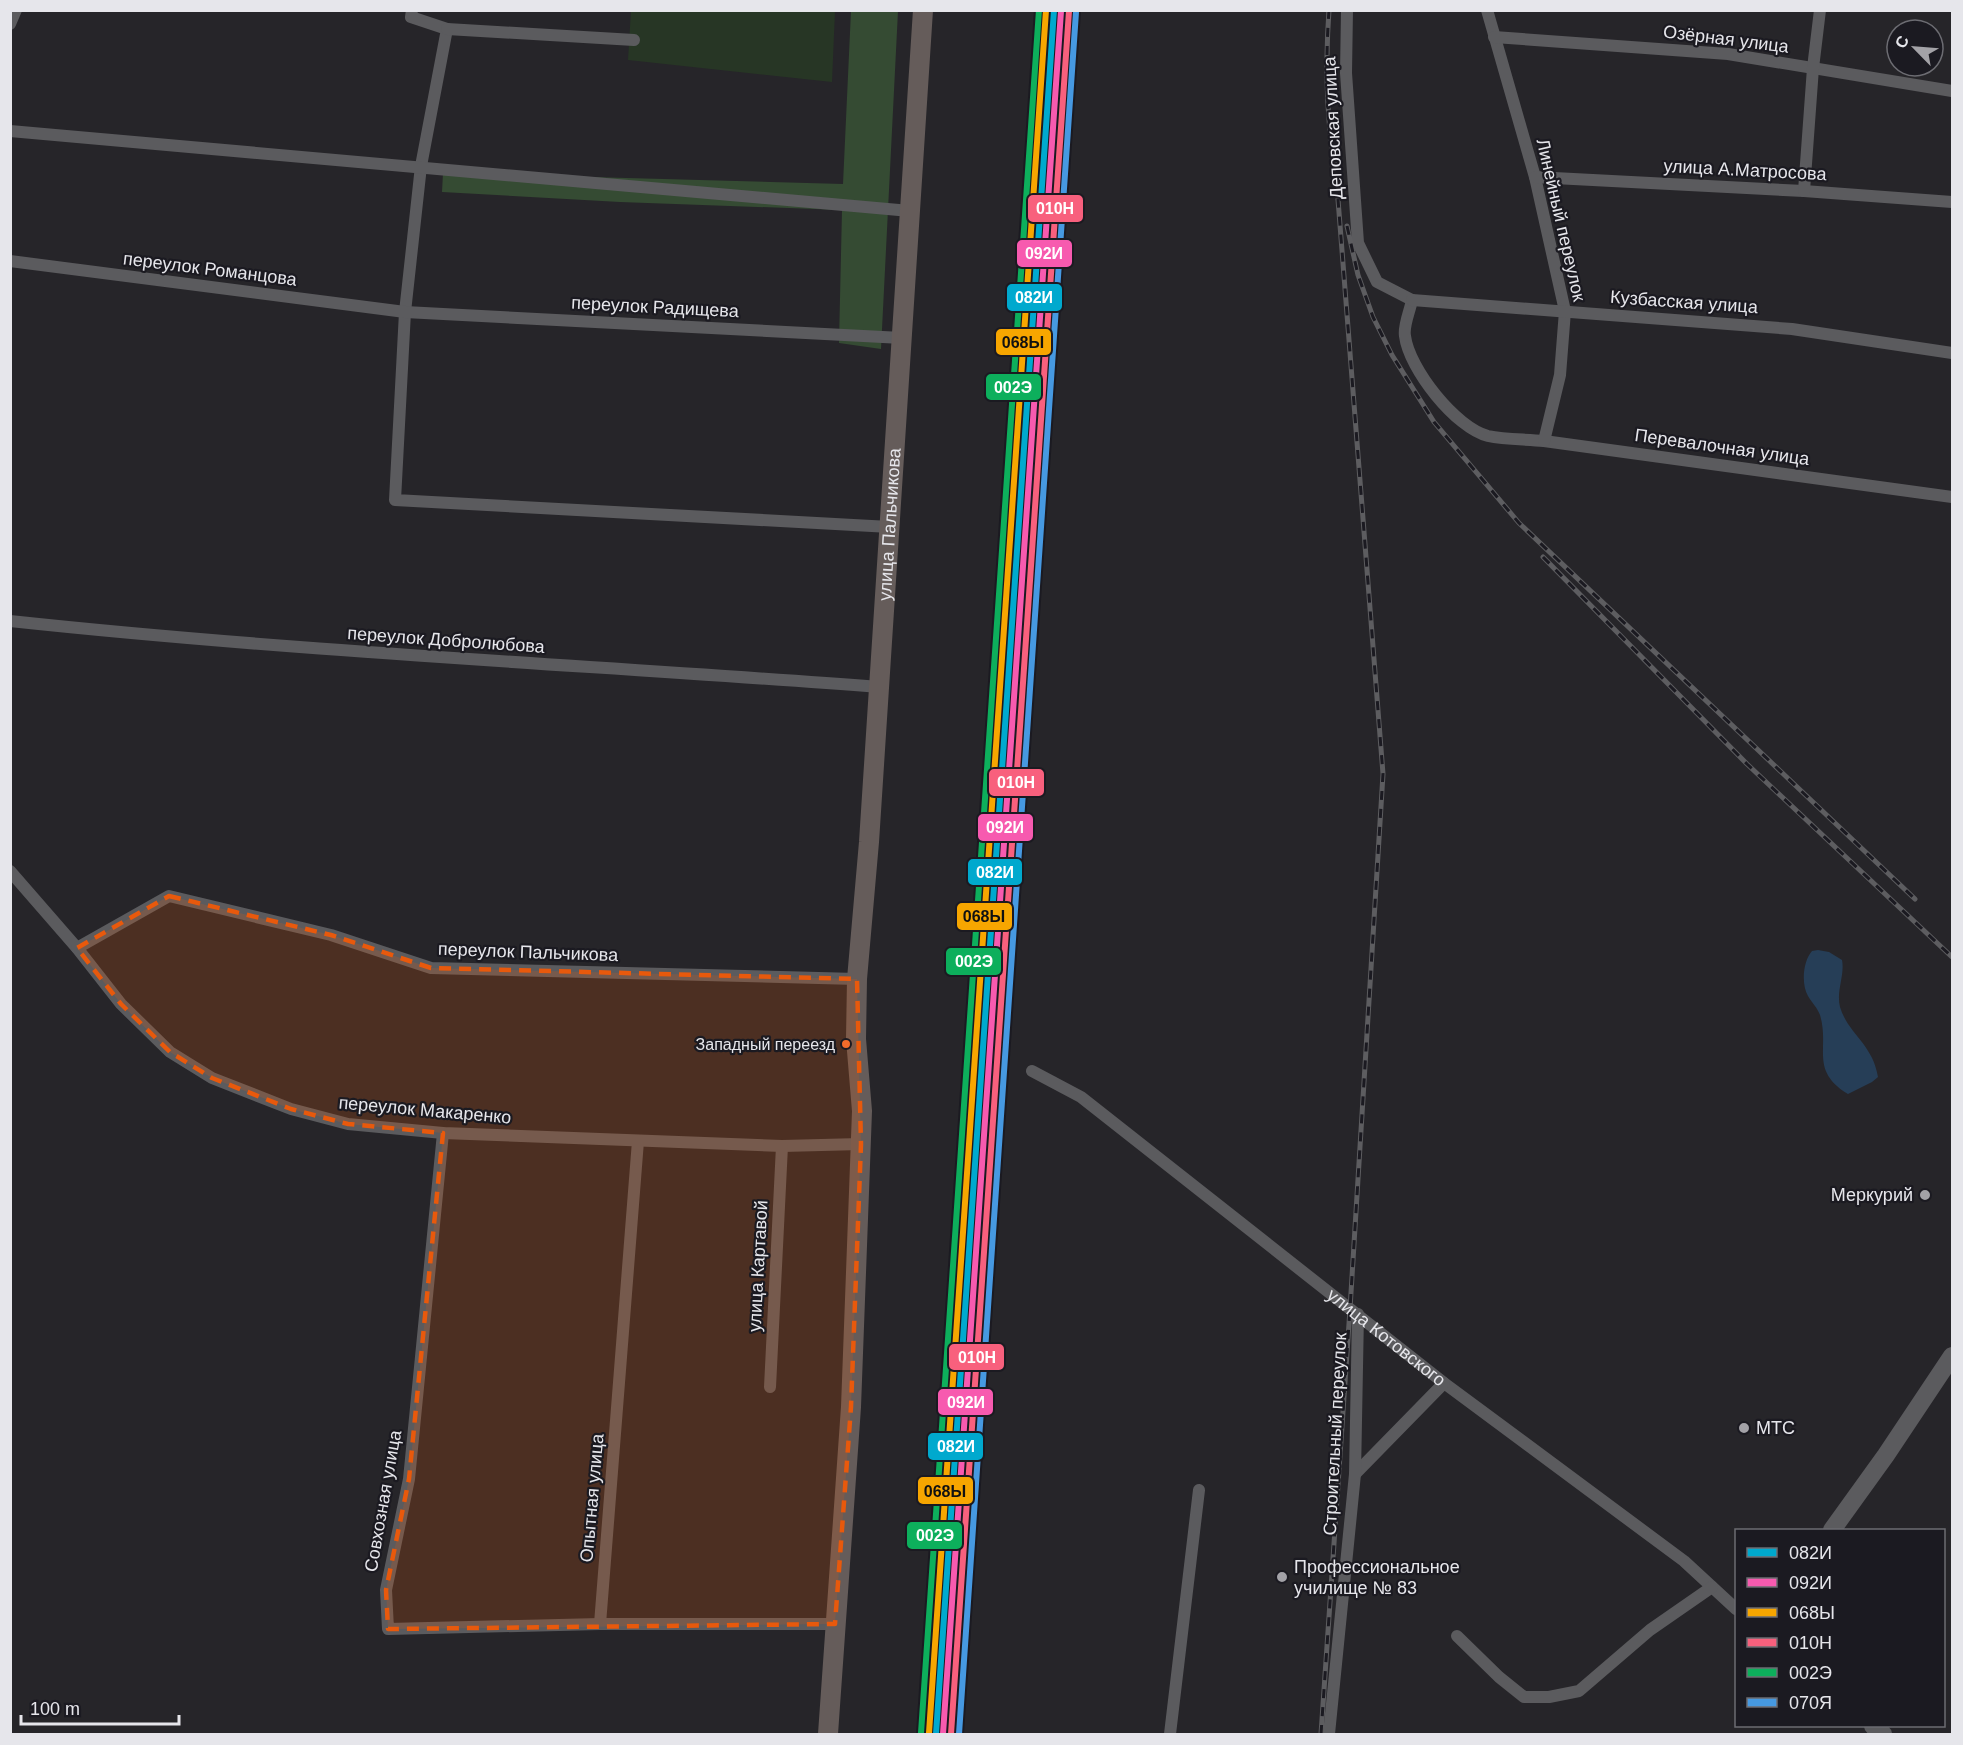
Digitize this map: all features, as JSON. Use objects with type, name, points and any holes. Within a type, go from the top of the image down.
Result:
[{"type":"main road","name":"улица Пальчикова","points":[[828,1734],[851,1407],[862,1095],[856,1039],[858,979],[923,10]]},
{"type":"main road","points":[[1833,1529],[1953,1356]]},
{"type":"street","points":[[10,24],[16,10]]},
{"type":"street","points":[[412,10],[411,17],[447,29],[634,40]]},
{"type":"street","name":"Деповская улица","points":[[1347,10],[1346,73],[1358,243],[1377,282],[1412,300]]},
{"type":"street","name":"Линейный переулок","points":[[1487,10],[1535,177],[1564,311],[1560,375],[1544,441]]},
{"type":"street","points":[[1804,190],[1813,68],[1820,10]]},
{"type":"street","points":[[447,29],[421,166],[405,312],[395,500],[890,527]]},
{"type":"street","name":"Озёрная улица","points":[[1494,37],[1728,54],[1953,91]]},
{"type":"street","points":[[10,130],[910,211]]},
{"type":"street","name":"улица А.Матросова","points":[[1535,177],[1804,190],[1953,202]]},
{"type":"street","name":"переулок Романцова","points":[[10,261],[405,312]]},
{"type":"street","name":"Кузбасская улица","points":[[1412,300],[1792,329],[1953,353]]},
{"type":"street","name":"Перевалочная улица","points":[[1412,300],[1404,334],[1411,357],[1434,393],[1462,423],[1487,436],[1544,441],[1953,497]]},
{"type":"street","name":"переулок Радищева","points":[[405,312],[902,338]]},
{"type":"street","name":"переулок Добролюбова","points":[[10,621],[132,634],[444,658],[714,674],[879,687]]},
{"type":"street","name":"переулок Макаренко","points":[[10,871],[77,948],[121,1004],[170,1052],[212,1078],[291,1109],[348,1124],[443,1133],[782,1146],[861,1144]]},
{"type":"street","name":"переулок Пальчикова","points":[[77,948],[169,896],[331,935],[431,968],[858,979]]},
{"type":"street","name":"улица Котовского","points":[[1032,1071],[1081,1097],[1444,1383],[1684,1561],[1735,1607]]},
{"type":"street","name":"Совхозная улица","points":[[443,1133],[409,1479],[386,1590],[388,1629],[600,1624]]},
{"type":"street","name":"Опытная улица","points":[[600,1624],[638,1141]]},
{"type":"street","name":"улица Картавой","points":[[770,1387],[782,1146]]},
{"type":"street","name":"Строительный переулок","points":[[1329,1734],[1355,1474],[1358,1314]]},
{"type":"street","points":[[1355,1474],[1444,1383]]},
{"type":"street","points":[[1170,1734],[1199,1490]]},
{"type":"street","points":[[1457,1636],[1499,1677],[1524,1697],[1549,1697],[1578,1690],[1650,1630],[1712,1587]]},
{"type":"street","points":[[600,1624],[835,1624]]},
{"type":"highlighted area","points":[[169,896],[331,935],[431,968],[857,979],[861,1144],[851,1407],[835,1624],[388,1629],[386,1590],[409,1479],[443,1133],[348,1124],[291,1109],[212,1078],[170,1052],[121,1004],[77,948]]},
{"type":"green space","points":[[631,11],[835,11],[832,82],[628,60]]},
{"type":"green space","points":[[851,11],[898,11],[881,349],[839,343],[842,210],[620,202],[442,192],[443,173],[843,184]]},
{"type":"water","points":[[1812,951],[1829,952],[1842,960],[1840,1007],[1849,1025],[1871,1056],[1878,1077],[1848,1094],[1836,1085],[1825,1067],[1820,1015],[1804,985],[1804,973],[1809,955]]},
{"type":"railway","points":[[1329,10],[1328,96],[1331,140],[1338,182]]},
{"type":"railway","points":[[1321,1734],[1383,774],[1336,174]]},
{"type":"railway","points":[[1347,226],[1358,275],[1373,317],[1392,355],[1434,422],[1519,523],[1915,899]]},
{"type":"railway","points":[[1543,557],[1747,764],[1952,957]]},
{"type":"railway","points":[[996,979],[1012,889]]},
{"type":"transit line","name":"002Э","points":[[921,1733],[1039,10]]},
{"type":"transit line","name":"068Ы","points":[[929,1733],[1046,10]]},
{"type":"transit line","name":"082И","points":[[936,1734],[1054,10]]},
{"type":"transit line","name":"092И","points":[[943,1734],[1061,11]]},
{"type":"transit line","name":"010Н","points":[[951,1734],[1069,11]]},
{"type":"transit line","name":"070Я","points":[[959,1734],[1076,12]]},
{"type":"place","name":"Западный переезд","points":[[846,1044]]},
{"type":"place","name":"Меркурий","points":[[1925,1195]]},
{"type":"place","name":"МТС","points":[[1744,1428]]},
{"type":"place","name":"Профессиональное училище № 83","points":[[1282,1577]]}]
